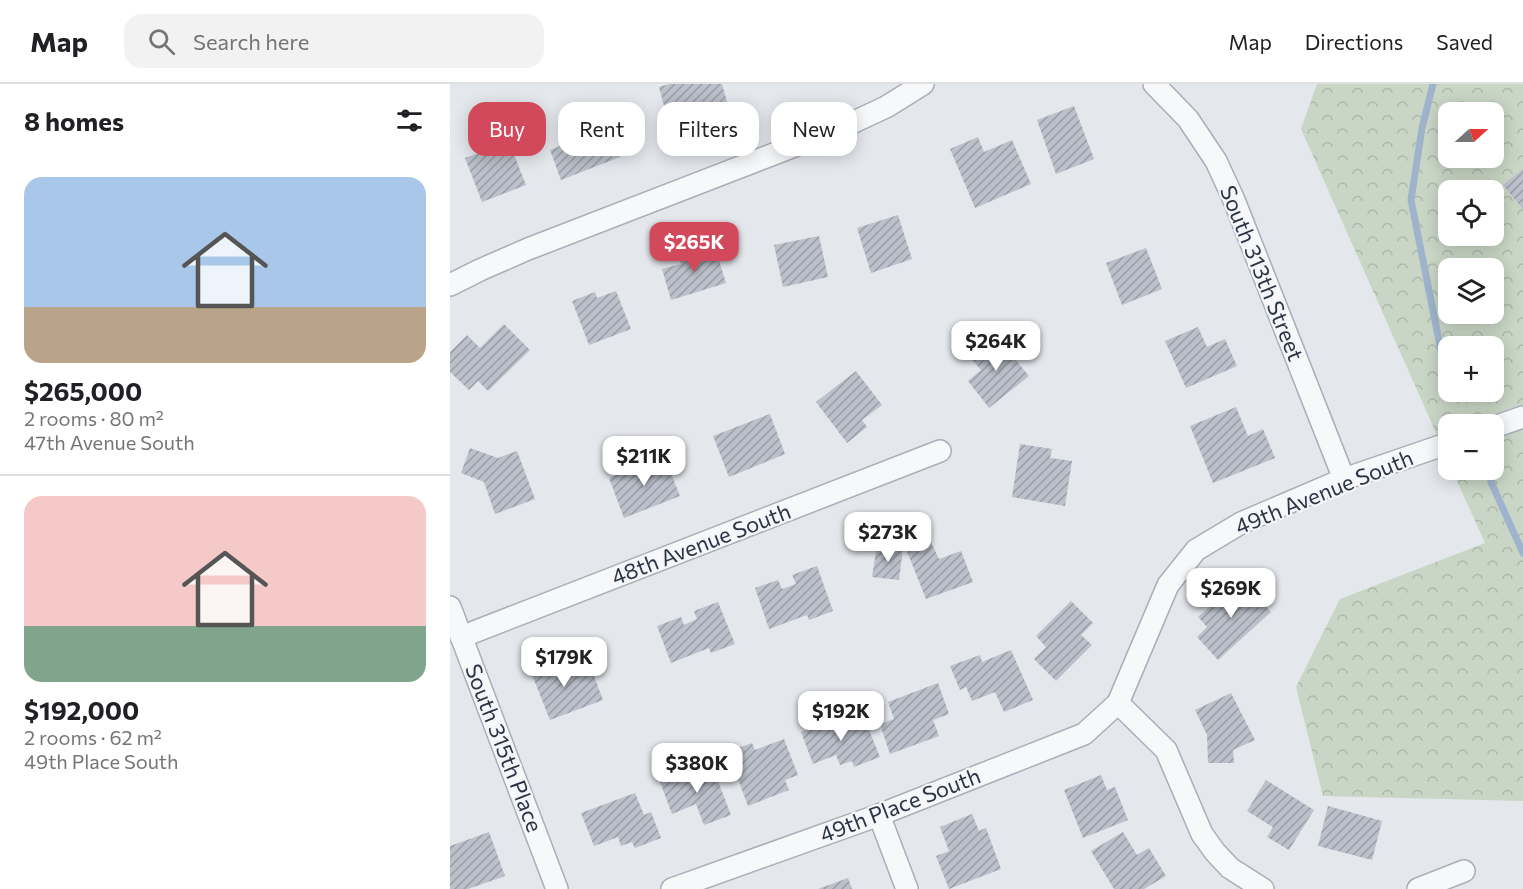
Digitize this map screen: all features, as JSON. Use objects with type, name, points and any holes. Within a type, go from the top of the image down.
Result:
[{"type":"street","points":[[450,285],[528,249],[841,128],[886,107],[923,84]]},
{"type":"street","name":"South 313th Street","points":[[1154,84],[1188,119],[1216,161],[1239,211],[1344,479]]},
{"type":"street","points":[[1504,424],[1523,417]]},
{"type":"street","name":"49th Avenue South","points":[[1118,703],[1168,585],[1196,550],[1241,523],[1344,479],[1438,447]]},
{"type":"street","name":"48th Avenue South","points":[[462,637],[940,451]]},
{"type":"street","name":"South 315th Place","points":[[450,608],[557,889]]},
{"type":"street","points":[[1118,703],[1166,750],[1202,834],[1215,852],[1230,868],[1263,889]]},
{"type":"street","name":"49th Place South","points":[[672,889],[879,814],[1084,734],[1118,703]]},
{"type":"street","points":[[879,814],[907,889]]},
{"type":"street","points":[[1418,889],[1464,871]]},
{"type":"green space","points":[[1317,84],[1523,84],[1523,801],[1323,796],[1296,687],[1340,599],[1485,543],[1457,480],[1504,480],[1504,414],[1438,414],[1438,437],[1301,129]]},
{"type":"building","points":[[669,84],[722,84],[727,102],[663,102],[659,87]]},
{"type":"building","points":[[1074,106],[1094,159],[1056,174],[1037,120]]},
{"type":"building","points":[[978,137],[984,152],[1012,140],[1031,184],[975,208],[950,149]]},
{"type":"building","points":[[558,147],[558,156],[620,157],[561,180],[550,150]]},
{"type":"building","points":[[515,156],[526,185],[482,202],[465,158]]},
{"type":"building","points":[[1523,169],[1523,209],[1504,186]]},
{"type":"building","points":[[898,215],[912,259],[871,273],[857,228]]},
{"type":"building","points":[[819,236],[828,277],[783,287],[774,245]]},
{"type":"building","points":[[714,244],[726,283],[671,300],[662,269],[681,264],[678,255]]},
{"type":"building","points":[[1146,248],[1162,289],[1122,305],[1106,263]]},
{"type":"building","points":[[616,291],[631,329],[589,345],[572,301],[595,292],[597,298]]},
{"type":"building","points":[[504,324],[530,350],[488,391],[478,381],[469,390],[450,372],[450,352],[467,335],[480,348]]},
{"type":"building","points":[[1198,327],[1207,347],[1225,339],[1237,366],[1186,388],[1165,341]]},
{"type":"building","points":[[996,336],[1029,376],[989,408],[968,381],[981,370],[970,357]]},
{"type":"building","points":[[856,371],[882,405],[862,420],[867,427],[847,443],[816,402]]},
{"type":"building","points":[[1236,407],[1248,436],[1263,429],[1275,458],[1213,483],[1190,426]]},
{"type":"building","points":[[770,414],[785,454],[729,477],[713,436]]},
{"type":"building","points":[[1020,444],[1052,449],[1050,458],[1072,461],[1065,506],[1012,497]]},
{"type":"building","points":[[470,448],[498,458],[517,451],[535,499],[495,514],[484,482],[461,473]]},
{"type":"building","points":[[664,456],[680,496],[624,518],[609,478]]},
{"type":"building","points":[[930,540],[939,559],[961,551],[973,582],[926,599],[906,549]]},
{"type":"building","points":[[877,545],[903,548],[899,580],[872,577]]},
{"type":"building","points":[[817,566],[833,611],[809,620],[807,615],[769,629],[755,588],[778,580],[782,589],[796,584],[792,575]]},
{"type":"building","points":[[1241,579],[1271,612],[1218,660],[1197,637],[1207,627],[1198,617]]},
{"type":"building","points":[[1071,601],[1093,623],[1081,635],[1092,645],[1056,681],[1034,659],[1046,647],[1036,636]]},
{"type":"building","points":[[718,602],[735,644],[711,653],[709,648],[671,663],[657,626],[681,617],[684,625],[697,619],[694,611]]},
{"type":"building","points":[[1011,650],[1033,700],[1004,712],[995,692],[972,701],[966,687],[960,690],[950,666],[980,655],[982,662]]},
{"type":"building","points":[[555,654],[564,678],[591,668],[603,700],[550,720],[528,665]]},
{"type":"building","points":[[938,683],[949,714],[933,720],[939,736],[890,754],[880,724],[894,719],[888,702]]},
{"type":"building","points":[[1231,693],[1255,740],[1233,750],[1234,763],[1208,763],[1207,735],[1195,710]]},
{"type":"building","points":[[852,713],[858,729],[867,725],[880,757],[854,767],[852,761],[840,765],[836,755],[813,764],[801,732]]},
{"type":"building","points":[[784,739],[798,775],[785,780],[789,790],[748,806],[728,752],[752,743],[755,750]]},
{"type":"building","points":[[711,763],[731,815],[704,825],[696,804],[672,814],[660,782]]},
{"type":"building","points":[[1101,775],[1107,790],[1115,787],[1128,820],[1083,838],[1064,790]]},
{"type":"building","points":[[1266,780],[1314,810],[1289,850],[1267,837],[1273,827],[1247,811]]},
{"type":"building","points":[[635,793],[644,815],[651,812],[661,838],[635,848],[632,842],[621,846],[618,837],[594,846],[581,813]]},
{"type":"building","points":[[1328,806],[1382,821],[1372,860],[1318,846]]},
{"type":"building","points":[[972,814],[979,831],[986,828],[1001,869],[949,889],[936,856],[949,851],[940,827]]},
{"type":"building","points":[[489,832],[505,876],[468,889],[450,889],[450,846]]},
{"type":"building","points":[[1123,832],[1137,855],[1149,848],[1166,876],[1144,889],[1114,889],[1091,851]]},
{"type":"building","points":[[848,878],[852,889],[818,889]]},
{"type":"waterway","points":[[1433,84],[1422,128],[1411,200],[1438,336]]},
{"type":"waterway","points":[[1491,482],[1523,553]]}]
